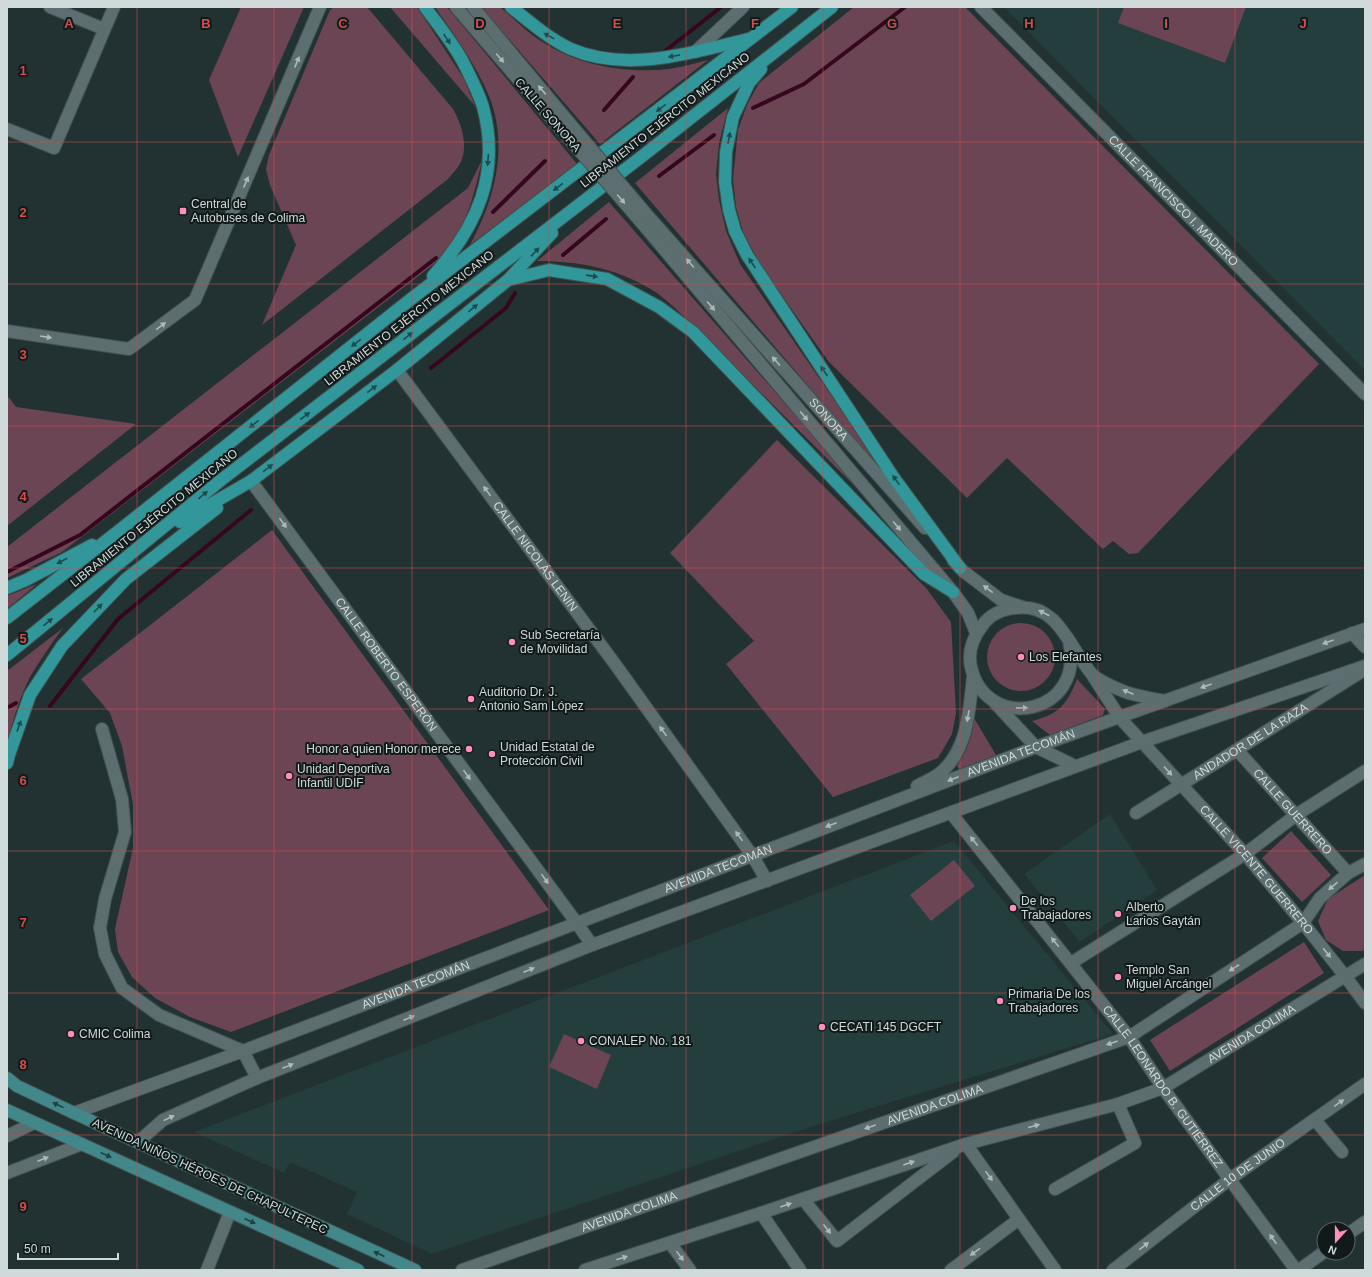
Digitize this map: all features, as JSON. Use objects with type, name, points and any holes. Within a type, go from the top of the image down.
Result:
[{"type":"highway","points":[[411,299],[450,256],[466,233],[480,206],[487,176],[489,154],[487,124],[482,105],[472,81],[462,60],[425,7]]},
{"type":"highway","points":[[511,7],[550,37],[572,49],[604,59],[657,60],[753,38]]},
{"type":"highway","name":"LIBRAMIENTO EJÉRCITO MEXICANO","points":[[7,618],[411,299],[792,7]]},
{"type":"highway","name":"LIBRAMIENTO EJÉRCITO MEXICANO","points":[[7,656],[221,480],[579,205],[832,7]]},
{"type":"highway","points":[[780,47],[749,83],[733,117],[726,152],[725,182],[735,231],[747,256],[894,478],[960,568]]},
{"type":"highway","points":[[7,763],[30,695],[62,646],[126,579],[251,481],[397,370],[508,280],[579,205]]},
{"type":"highway","points":[[508,280],[549,270],[607,279],[659,307],[693,332],[924,574],[953,592]]},
{"type":"highway","points":[[151,538],[251,481]]},
{"type":"highway","points":[[7,588],[26,580],[121,529]]},
{"type":"main road","name":"AVENIDA NIÑOS HÉROES DE CHAPULTEPEC","points":[[7,1078],[17,1086],[74,1113],[415,1270]]},
{"type":"main road","name":"AVENIDA NIÑOS HÉROES DE CHAPULTEPEC","points":[[7,1110],[230,1212],[343,1266],[358,1270]]},
{"type":"street","points":[[50,7],[104,28]]},
{"type":"street","points":[[7,129],[54,148],[114,7]]},
{"type":"street","points":[[7,331],[129,349],[195,300],[320,7]]},
{"type":"street","name":"CALLE SONORA","points":[[456,7],[563,123]]},
{"type":"street","name":"CALLE SONORA","points":[[473,7],[563,123],[644,219]]},
{"type":"street","points":[[695,52],[743,7]]},
{"type":"street","name":"CALLE FRANCISCO I. MADERO","points":[[981,7],[1365,394]]},
{"type":"street","name":"SONORA","points":[[644,219],[960,568],[1001,600],[1022,607],[1037,609],[1051,617],[1062,628],[1069,641],[1072,652],[1072,662],[1067,680],[1057,694],[1043,704],[1025,709],[1008,707],[991,700]]},
{"type":"street","name":"SONORA","points":[[644,219],[953,592],[968,613],[976,633]]},
{"type":"street","name":"CALLE NICOLÁS LENIN","points":[[397,370],[615,664],[752,855],[767,881]]},
{"type":"street","name":"CALLE ROBERTO ESPERÓN","points":[[251,481],[592,945]]},
{"type":"street","name":"SONORA","points":[[1022,607],[1008,608],[995,614],[984,622],[976,633],[971,644],[970,655],[970,666],[973,677],[979,687],[1036,747],[1075,766]]},
{"type":"street","name":"AVENIDA TECOMÁN","points":[[74,1113],[243,1050],[1036,747],[1365,629]]},
{"type":"street","points":[[1352,634],[1365,647]]},
{"type":"street","name":"CALLE VICENTE GUERRERO","points":[[1069,641],[1120,718],[1245,854],[1346,976],[1365,1003]]},
{"type":"street","points":[[138,1142],[163,1120],[257,1078],[592,945],[1075,766],[1365,666]]},
{"type":"street","name":"ANDADOR DE LA RAZA","points":[[1136,813],[1365,670]]},
{"type":"street","points":[[1093,676],[1131,694],[1165,701]]},
{"type":"street","points":[[884,805],[939,774],[954,758],[964,736],[973,677]]},
{"type":"street","points":[[102,729],[122,799],[125,832],[105,899],[100,928],[105,954],[122,988],[159,1015],[243,1050],[257,1078]]},
{"type":"street","name":"CALLE GUERRERO","points":[[1237,750],[1348,873]]},
{"type":"street","points":[[1071,963],[1245,854],[1296,815],[1365,771]]},
{"type":"street","name":"CALLE LEONARDO B. GUTIÉRREZ","points":[[951,813],[1129,1037],[1163,1088],[1297,1270]]},
{"type":"street","name":"AVENIDA COLIMA","points":[[462,1270],[1129,1037],[1303,923],[1320,898],[1348,873],[1365,864]]},
{"type":"street","name":"AVENIDA COLIMA","points":[[588,1270],[963,1145],[1118,1104],[1163,1088],[1365,964]]},
{"type":"street","name":"CALLE 10 DE JUNIO","points":[[1113,1270],[1230,1179],[1365,1084]]},
{"type":"street","points":[[1056,1189],[1135,1144],[1118,1104]]},
{"type":"street","points":[[1315,1120],[1342,1152]]},
{"type":"street","points":[[7,1136],[34,1123]]},
{"type":"street","points":[[7,1173],[82,1144]]},
{"type":"street","points":[[802,1199],[837,1241],[963,1145],[1019,1219],[1055,1270]]},
{"type":"street","points":[[207,1270],[230,1212]]},
{"type":"street","points":[[760,1213],[800,1270]]},
{"type":"street","points":[[950,1270],[1019,1219]]},
{"type":"street","points":[[1356,1228],[1365,1222]]},
{"type":"street","points":[[670,1243],[690,1270]]},
{"type":"street","points":[[1297,1270],[1316,1257]]},
{"type":"shaded area","points":[[241,7],[304,7],[238,157],[209,80]]},
{"type":"shaded area","points":[[334,7],[367,7],[453,109],[462,130],[464,153],[458,167],[448,179],[262,325],[296,245],[270,185],[266,169],[269,155],[330,10]]},
{"type":"shaded area","points":[[390,7],[417,7],[464,79],[475,106]]},
{"type":"shaded area","points":[[435,7],[447,7],[577,164],[470,245],[479,227],[492,191],[498,153],[498,134],[495,115],[484,84],[464,50]]},
{"type":"shaded area","points":[[481,7],[500,7],[531,34],[550,47],[582,61],[599,65],[634,70],[652,70],[669,69],[708,60],[600,144]]},
{"type":"shaded area","points":[[854,7],[965,7],[1319,364],[1138,553],[1129,554],[1113,541],[1103,549],[1007,458],[967,498],[829,362],[761,266],[743,232],[736,207],[733,179],[738,130],[747,105],[759,83]]},
{"type":"shaded area","points":[[1004,7],[1365,7],[1365,370],[1087,91]]},
{"type":"shaded area","points":[[1124,7],[1246,7],[1225,63],[1118,23]]},
{"type":"shaded area","points":[[728,108],[719,143],[716,174],[719,200],[726,231],[740,264],[897,490],[635,183]]},
{"type":"shaded area","points":[[482,160],[464,222],[454,240],[439,260],[62,552],[7,578],[7,547],[468,188]]},
{"type":"shaded area","points":[[609,202],[872,503],[676,309],[657,293],[629,278],[600,268],[553,261],[537,261]]},
{"type":"shaded area","points":[[7,395],[16,407],[136,424],[7,526]]},
{"type":"shaded area","points":[[777,440],[926,588],[951,622],[956,713],[952,734],[938,758],[833,797],[726,664],[754,641],[670,553]]},
{"type":"shaded area","name":"Unidad Deportiva Infantil UDIF","points":[[272,530],[549,910],[231,1032],[190,1017],[155,998],[132,977],[118,952],[115,929],[133,848],[133,805],[122,746],[110,713],[81,679]]},
{"type":"shaded area","points":[[37,584],[7,609],[7,596]]},
{"type":"shaded area","points":[[1021,623],[1034,626],[1045,633],[1052,644],[1055,657],[1052,670],[1045,681],[1034,688],[1021,691],[1008,688],[997,681],[990,670],[987,657],[990,644],[997,633],[1008,626]]},
{"type":"shaded area","points":[[63,628],[26,684],[11,727],[7,744],[7,671]]},
{"type":"shaded area","points":[[1077,679],[1105,709],[1103,715],[1050,735],[1032,721],[1049,715],[1061,707],[1070,696]]},
{"type":"shaded area","points":[[974,718],[996,755],[959,769],[957,766],[969,743]]},
{"type":"shaded area","points":[[1110,814],[1157,890],[1080,942],[1024,874]]},
{"type":"shaded area","points":[[1291,831],[1331,875],[1302,902],[1262,858]]},
{"type":"shaded area","points":[[954,841],[1113,1034],[810,1127],[432,1254],[347,1214],[357,1192],[290,1162],[284,1173],[194,1132]]},
{"type":"shaded area","points":[[954,860],[975,886],[931,921],[910,895]]},
{"type":"shaded area","points":[[1365,875],[1365,949],[1362,951],[1343,951],[1326,940],[1318,921],[1328,899]]},
{"type":"shaded area","points":[[1304,942],[1324,973],[1170,1071],[1150,1040]]},
{"type":"shaded area","points":[[564,1034],[611,1055],[597,1089],[549,1067]]},
{"type":"waterway","points":[[664,52],[721,7]]},
{"type":"waterway","points":[[753,108],[804,84],[905,7]]},
{"type":"waterway","points":[[604,110],[633,77]]},
{"type":"waterway","points":[[659,176],[714,135]]},
{"type":"waterway","points":[[493,212],[545,161]]},
{"type":"waterway","points":[[563,255],[606,219]]},
{"type":"waterway","points":[[7,572],[80,535],[436,258]]},
{"type":"waterway","points":[[431,368],[506,308],[515,293]]},
{"type":"waterway","points":[[50,706],[118,619],[251,510]]},
{"type":"waterway","points":[[7,708],[16,703]]},
{"type":"place","name":"Central de Autobuses de Colima","points":[[183,211]]},
{"type":"place","name":"Sub Secretaría de Movilidad","points":[[512,642]]},
{"type":"place","name":"Los Elefantes","points":[[1021,657]]},
{"type":"place","name":"Auditorio Dr. J. Antonio Sam López","points":[[471,699]]},
{"type":"place","name":"Honor a quien Honor merece","points":[[469,749]]},
{"type":"place","name":"Unidad Estatal de Protección Civil","points":[[492,754]]},
{"type":"place","name":"Unidad Deportiva Infantil UDIF","points":[[289,776]]},
{"type":"place","name":"De los Trabajadores","points":[[1013,908]]},
{"type":"place","name":"Alberto Larios Gaytán","points":[[1118,914]]},
{"type":"place","name":"Templo San Miguel Arcángel","points":[[1118,977]]},
{"type":"place","name":"Primaria De los Trabajadores","points":[[1000,1001]]},
{"type":"place","name":"CECATI 145 DGCFT","points":[[822,1027]]},
{"type":"place","name":"CMIC Colima","points":[[71,1034]]},
{"type":"place","name":"CONALEP No. 181","points":[[581,1041]]}]
